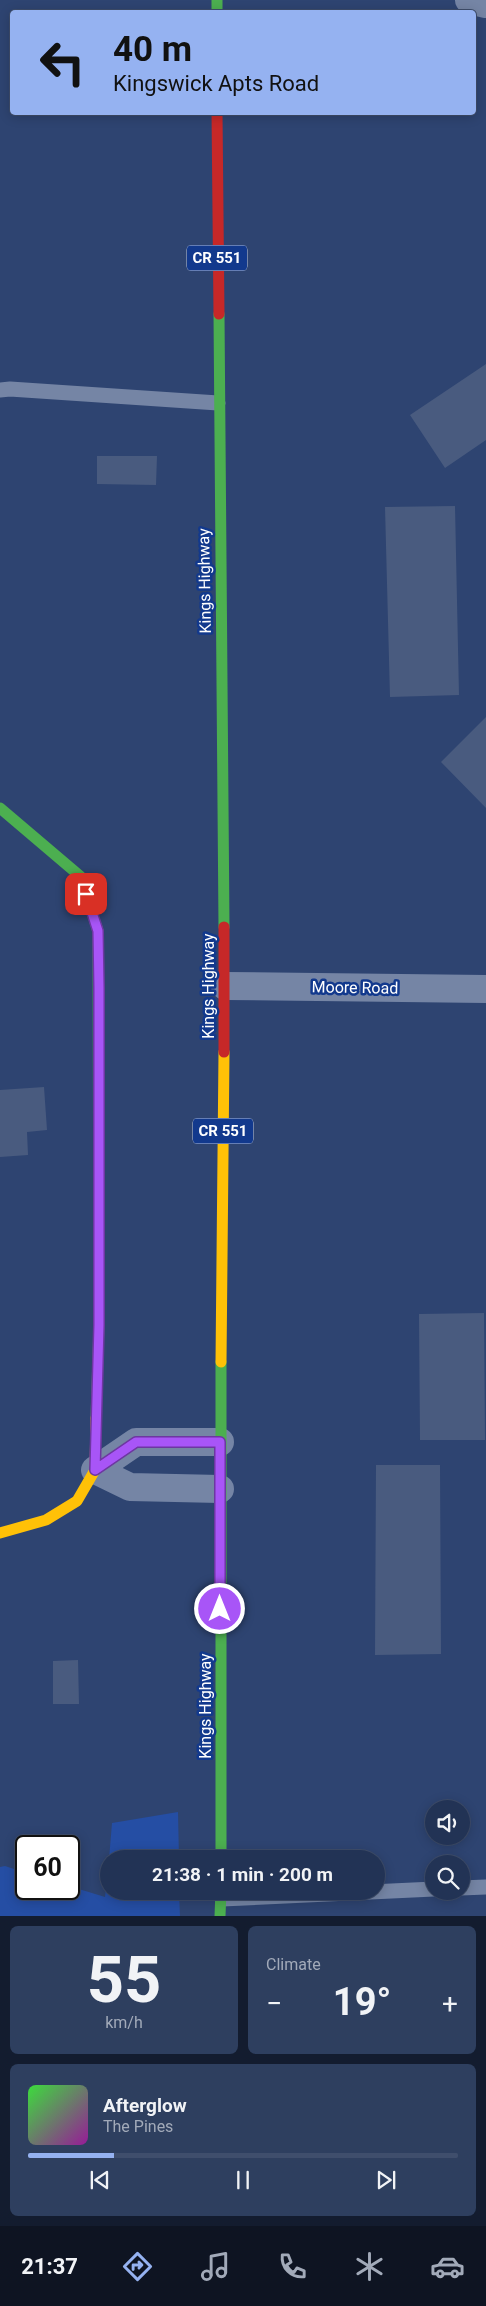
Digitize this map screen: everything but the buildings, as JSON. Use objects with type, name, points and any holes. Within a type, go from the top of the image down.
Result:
[{"type":"main road","name":"Kings Highway","points":[[217,115],[224,986],[220,1442],[221,1850]]},
{"type":"main road","points":[[0,808],[27,828],[80,876],[98,931],[99,1325],[95,1470],[77,1500],[46,1520],[0,1533]]},
{"type":"main road","points":[[220,1916],[222,1900]]},
{"type":"street","points":[[469,0],[486,4]]},
{"type":"street","name":"Moore Road","points":[[224,986],[486,989]]},
{"type":"street","points":[[220,1442],[136,1442],[95,1470],[130,1487],[220,1489]]},
{"type":"lane","points":[[0,390],[17,389],[218,403]]},
{"type":"lane","points":[[470,1888],[486,1887]]},
{"type":"lane","points":[[385,1890],[425,1889]]},
{"type":"shaded area","points":[[178,1812],[179,1850],[110,1850],[112,1823]]},
{"type":"shaded area","points":[[5,1866],[15,1869],[15,1900],[80,1900],[80,1889],[100,1895],[100,1900],[179,1900],[180,1916],[0,1916],[0,1867]]},
{"type":"traffic: fast","points":[[217,0],[217,10]]},
{"type":"traffic: fast","points":[[219,314],[224,927]]},
{"type":"traffic: fast","points":[[0,808],[80,876],[98,931],[99,1325],[96,1418]]},
{"type":"traffic: fast","points":[[221,1362],[221,1850]]},
{"type":"traffic: fast","points":[[220,1916],[221,1900]]},
{"type":"traffic: slow","points":[[221,1362],[224,1052]]},
{"type":"traffic: slow","points":[[0,1533],[46,1520],[77,1501],[95,1470],[96,1418]]},
{"type":"traffic: jam","points":[[217,115],[219,314]]},
{"type":"traffic: jam","points":[[224,927],[224,1052]]},
{"type":"route","points":[[86,894],[98,931],[99,988],[99,1325],[95,1470],[136,1442],[220,1442],[220,1609]]}]
